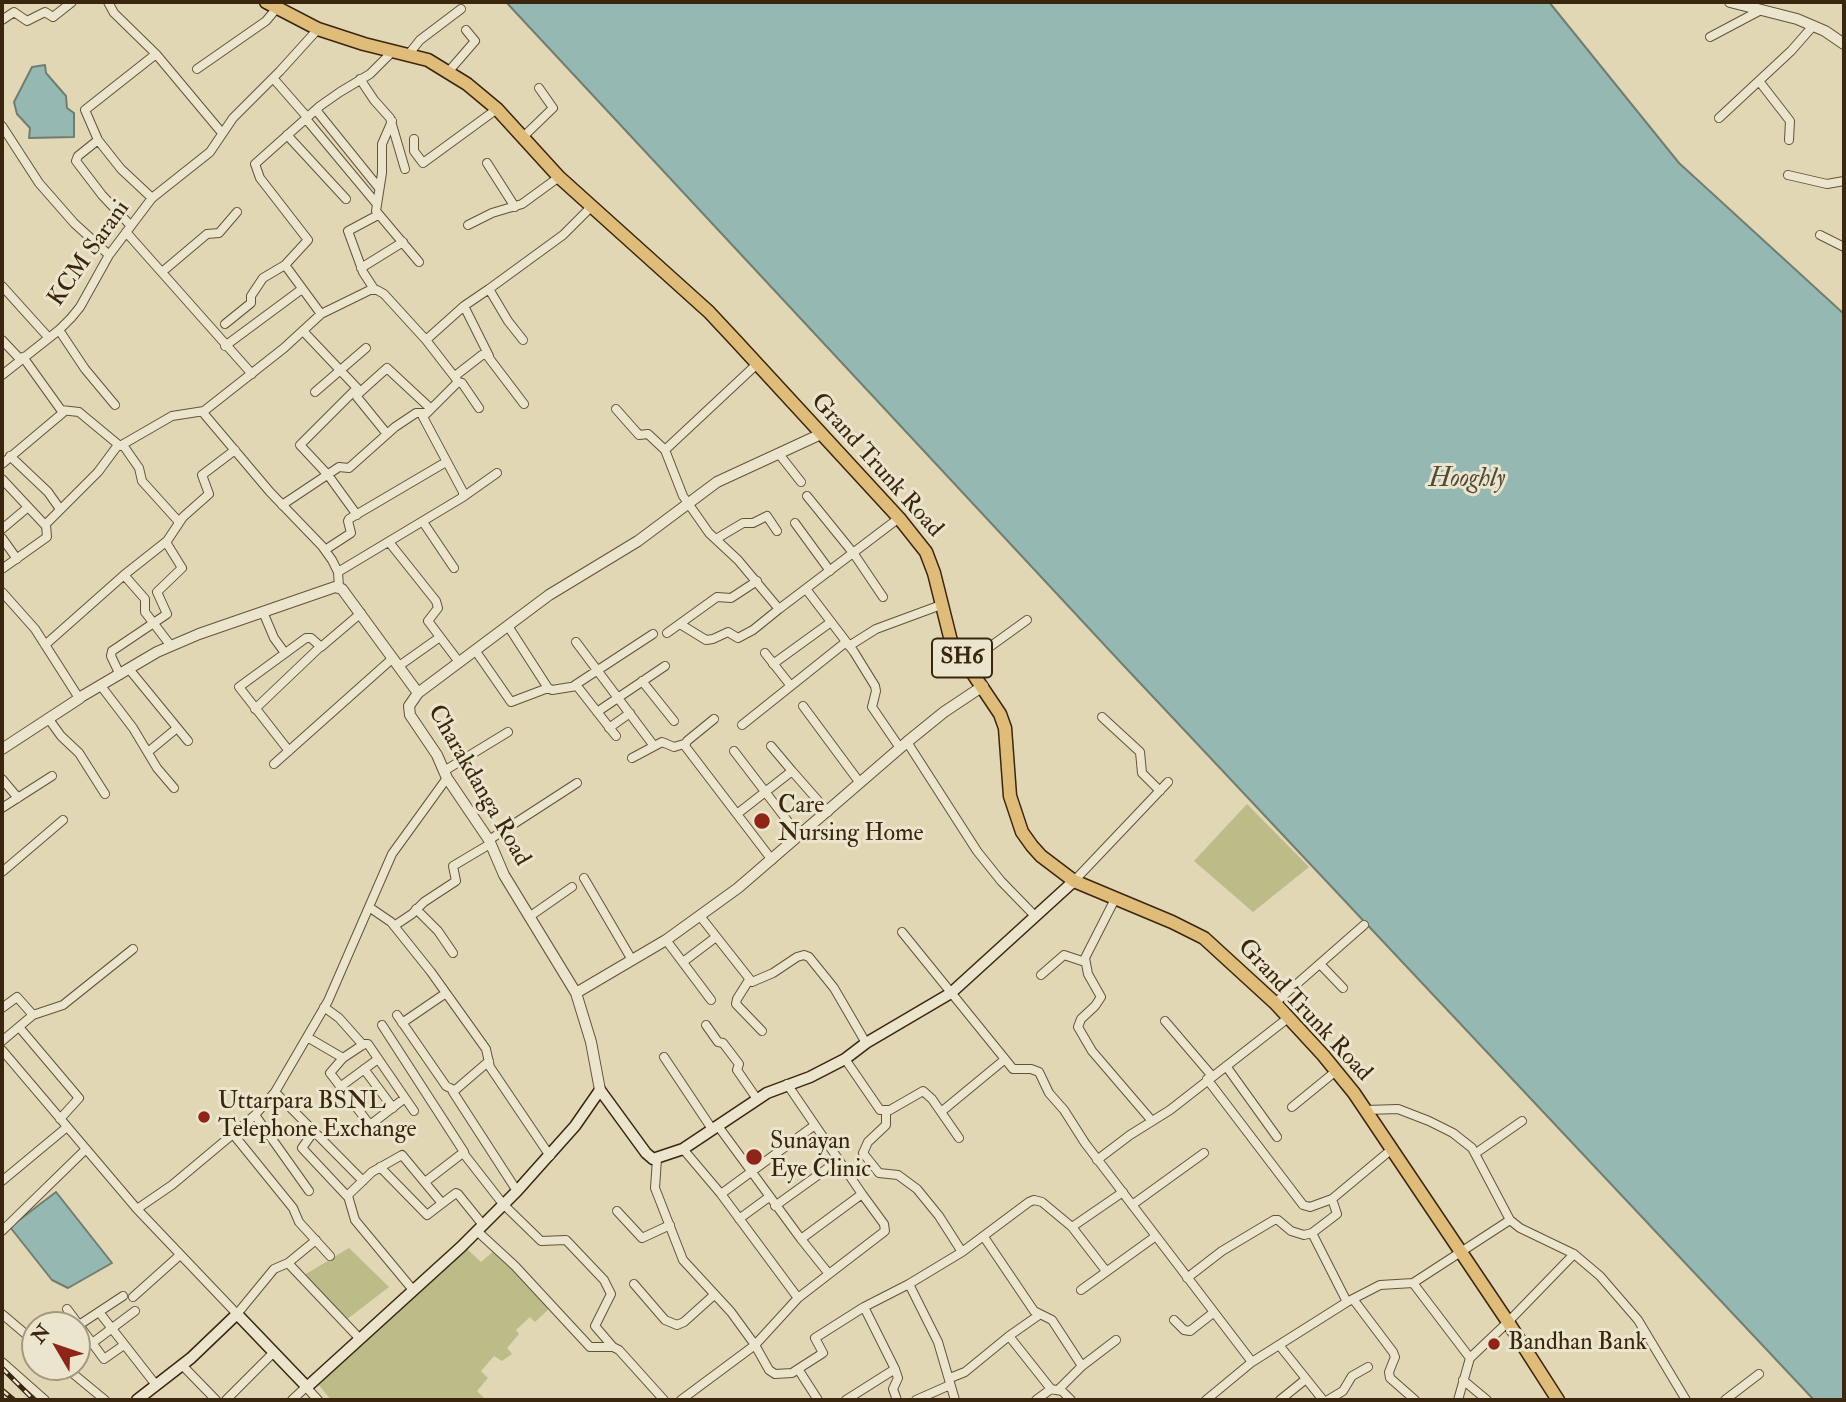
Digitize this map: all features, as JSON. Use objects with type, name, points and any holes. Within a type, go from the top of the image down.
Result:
[{"type":"main road","name":"Grand Trunk Road","points":[[271,5],[318,29],[428,60],[449,71],[479,93],[559,177],[709,312],[757,364],[899,518],[928,557],[951,640],[965,664],[983,685],[1005,728],[1010,796],[1022,832],[1041,856],[1074,881],[1172,922],[1204,939],[1275,1003],[1336,1070],[1366,1110],[1558,1400]]},
{"type":"main road","points":[[137,1400],[182,1365],[237,1314],[306,1387],[517,1191],[575,1126],[600,1090],[653,1159],[657,1160],[683,1149],[757,1099],[845,1059],[866,1043],[951,993],[1074,881]]},
{"type":"street","points":[[2,20],[15,12],[27,21],[45,12],[54,16],[72,2]]},
{"type":"street","points":[[108,2],[114,13],[156,54],[222,133]]},
{"type":"street","points":[[1730,2],[1764,8],[1797,19],[1844,44]]},
{"type":"street","points":[[197,69],[267,21],[271,5]]},
{"type":"street","points":[[1710,37],[1764,8]]},
{"type":"street","points":[[408,55],[420,40],[461,9]]},
{"type":"street","points":[[1719,118],[1759,82],[1813,26]]},
{"type":"street","name":"KCM Sarani","points":[[2,375],[59,330],[80,307],[109,255],[152,198],[205,157],[233,118],[318,29]]},
{"type":"street","points":[[449,71],[475,41],[466,30]]},
{"type":"street","points":[[225,324],[251,303],[251,296],[262,278],[285,265],[308,242],[260,178],[255,167],[259,159],[316,110],[376,69],[393,51]]},
{"type":"street","points":[[152,198],[121,169],[98,140],[85,110],[156,54]]},
{"type":"street","points":[[273,78],[376,203]]},
{"type":"street","points":[[360,79],[392,121],[405,170]]},
{"type":"street","points":[[1759,82],[1787,117],[1791,126],[1789,140]]},
{"type":"street","points":[[522,138],[553,108],[539,88]]},
{"type":"street","points":[[414,139],[414,151],[424,163],[497,109]]},
{"type":"street","points":[[316,110],[379,188]]},
{"type":"street","points":[[392,121],[382,144],[383,173],[376,203],[378,215],[419,262]]},
{"type":"street","points":[[3,130],[39,183],[74,223],[109,255]]},
{"type":"street","points":[[287,135],[346,199]]},
{"type":"street","points":[[98,140],[78,156],[76,161],[162,272],[252,374]]},
{"type":"street","points":[[487,163],[514,207]]},
{"type":"street","points":[[1788,175],[1827,184],[1844,181]]},
{"type":"street","points":[[468,225],[492,213],[514,207],[559,177]]},
{"type":"street","points":[[426,340],[464,306],[563,235],[592,206]]},
{"type":"street","points":[[162,272],[207,234],[219,233],[237,212]]},
{"type":"street","points":[[378,215],[348,230],[361,268],[374,289],[384,294],[426,340],[479,408]]},
{"type":"street","points":[[1820,235],[1844,247]]},
{"type":"street","points":[[361,268],[403,242]]},
{"type":"street","points":[[285,265],[320,314]]},
{"type":"street","points":[[2,286],[49,338]]},
{"type":"street","points":[[225,346],[302,289]]},
{"type":"street","points":[[2,569],[47,537],[46,525],[121,445],[169,417],[204,411],[252,374],[320,314],[374,289]]},
{"type":"street","points":[[489,289],[523,340]]},
{"type":"street","points":[[464,306],[489,356],[524,404]]},
{"type":"street","points":[[59,330],[85,369],[115,405]]},
{"type":"street","points":[[303,331],[340,370],[387,434]]},
{"type":"street","points":[[2,340],[22,358],[59,408],[79,412],[121,445],[139,468],[142,481],[178,522]]},
{"type":"street","points":[[315,392],[366,348]]},
{"type":"street","points":[[463,497],[463,492],[423,419],[427,410],[456,379],[482,355],[489,356]]},
{"type":"street","points":[[665,450],[757,364]]},
{"type":"street","points":[[357,515],[328,475],[300,444],[388,368],[427,410]]},
{"type":"street","points":[[616,409],[640,436],[648,434],[665,450],[688,505],[704,527],[757,581],[779,609]]},
{"type":"street","points":[[282,505],[340,467],[348,468],[387,434],[416,413],[427,410]]},
{"type":"street","points":[[2,464],[65,411]]},
{"type":"street","points":[[2,749],[80,698],[171,646],[339,587],[338,572],[332,559],[282,505],[204,411]]},
{"type":"street","points":[[418,693],[548,595],[638,541],[726,477],[821,434]]},
{"type":"street","points":[[45,645],[166,542],[178,522],[209,494],[202,474],[235,450]]},
{"type":"street","points":[[779,454],[801,482]]},
{"type":"street","points":[[10,456],[48,492],[61,509]]},
{"type":"street","points":[[325,550],[351,533],[348,521],[446,462]]},
{"type":"street","points":[[338,572],[423,522],[497,473]]},
{"type":"street","points":[[2,479],[43,525],[46,525]]},
{"type":"street","points":[[807,496],[854,554],[883,597]]},
{"type":"street","points":[[2,529],[27,508]]},
{"type":"street","points":[[716,539],[743,523],[757,522],[766,516],[777,531]]},
{"type":"street","points":[[680,624],[706,640],[728,632],[738,638],[753,630],[899,518]]},
{"type":"street","points":[[423,522],[454,568]]},
{"type":"street","points":[[795,523],[830,571]]},
{"type":"street","points":[[2,538],[17,559]]},
{"type":"street","points":[[166,542],[182,570],[157,591],[167,612],[112,651],[111,656],[188,741]]},
{"type":"street","points":[[389,542],[436,601],[438,608],[428,621],[460,662]]},
{"type":"street","points":[[124,575],[145,599],[145,611],[171,646]]},
{"type":"street","points":[[667,633],[717,597],[731,598],[757,581]]},
{"type":"street","name":"Charakdanga Road","points":[[339,587],[418,693],[409,706],[410,715],[489,842],[504,875],[576,993],[591,1042],[600,1090]]},
{"type":"street","points":[[806,589],[875,686],[872,707],[904,745],[977,851],[1035,916]]},
{"type":"street","points":[[2,592],[45,645],[80,698]]},
{"type":"street","points":[[742,725],[847,644],[876,629],[941,605]]},
{"type":"street","points":[[263,612],[274,638],[285,653]]},
{"type":"street","points":[[255,709],[360,613]]},
{"type":"street","points":[[965,664],[1027,620]]},
{"type":"street","points":[[773,664],[831,622]]},
{"type":"street","points":[[508,626],[548,688]]},
{"type":"street","points":[[475,650],[511,702],[548,688],[552,690],[575,685],[653,634]]},
{"type":"street","points":[[274,764],[396,662],[440,637]]},
{"type":"street","points":[[289,751],[239,687],[307,638],[311,638],[320,648]]},
{"type":"street","points":[[576,642],[654,746]]},
{"type":"street","points":[[765,653],[790,686]]},
{"type":"street","points":[[597,712],[665,666]]},
{"type":"street","points":[[642,681],[674,721]]},
{"type":"street","points":[[575,685],[616,736]]},
{"type":"street","points":[[576,993],[666,940],[700,916],[772,860],[944,712],[983,685]]},
{"type":"street","points":[[101,686],[133,728],[157,768],[174,788]]},
{"type":"street","points":[[803,706],[860,783]]},
{"type":"street","points":[[609,728],[629,713]]},
{"type":"street","points":[[48,718],[59,734],[79,753],[105,794]]},
{"type":"street","points":[[1102,718],[1140,752],[1142,773],[1160,791]]},
{"type":"street","points":[[632,758],[662,742],[674,747],[684,744],[714,719]]},
{"type":"street","points":[[148,752],[177,727]]},
{"type":"street","points":[[136,1209],[172,1185],[256,1115],[275,1092],[324,1007],[392,854],[445,774],[508,732]]},
{"type":"street","points":[[684,744],[772,860]]},
{"type":"street","points":[[771,746],[828,812]]},
{"type":"street","points":[[734,751],[799,836]]},
{"type":"street","points":[[737,814],[792,771]]},
{"type":"street","points":[[2,808],[51,776]]},
{"type":"street","points":[[2,779],[18,798]]},
{"type":"street","points":[[1074,881],[1168,782]]},
{"type":"street","points":[[394,926],[456,881],[453,866],[577,783]]},
{"type":"street","points":[[2,872],[63,820]]},
{"type":"street","points":[[584,878],[632,960]]},
{"type":"street","points":[[529,917],[572,887]]},
{"type":"street","points":[[1115,900],[1090,945],[1085,962],[1088,974],[1101,997],[1096,1006],[1081,1019],[1078,1027],[1093,1051],[1152,1121]]},
{"type":"street","points":[[369,907],[394,926],[446,993],[486,1049],[490,1067],[550,1156]]},
{"type":"street","points":[[416,909],[435,928],[453,953]]},
{"type":"street","points":[[700,916],[749,980],[755,982],[797,957],[809,957],[834,988],[866,1043]]},
{"type":"street","points":[[1275,1003],[1364,925]]},
{"type":"street","points":[[902,932],[1004,1060],[1013,1069],[1039,1072],[1049,1093],[1064,1110],[1097,1160],[1252,1363]]},
{"type":"street","points":[[683,962],[716,937]]},
{"type":"street","points":[[666,940],[711,1000]]},
{"type":"street","points":[[2,1041],[33,1015],[65,1004],[133,949]]},
{"type":"street","points":[[1041,975],[1065,955],[1085,962]]},
{"type":"street","points":[[1320,964],[1343,988]]},
{"type":"street","points":[[749,980],[736,1004],[762,1031]]},
{"type":"street","points":[[446,993],[400,1019],[446,1086],[454,1090],[517,1191]]},
{"type":"street","points":[[2,1008],[18,997],[33,1015]]},
{"type":"street","points":[[324,1007],[339,1018],[363,1045]]},
{"type":"street","points":[[1097,1160],[1170,1110],[1288,1018]]},
{"type":"street","points":[[1165,1021],[1303,1205],[1310,1207],[1332,1199],[1392,1149]]},
{"type":"street","points":[[382,1025],[464,1154],[503,1205],[542,1242],[566,1240],[604,1280],[611,1294],[595,1326],[613,1347]]},
{"type":"street","points":[[706,1025],[738,1064],[737,1070],[757,1099]]},
{"type":"street","points":[[19,1027],[79,1098],[60,1119]]},
{"type":"street","points":[[307,1037],[343,1058]]},
{"type":"street","points":[[405,1098],[370,1125],[330,1073],[343,1058],[368,1044],[414,1111]]},
{"type":"street","points":[[2,1051],[136,1209],[237,1314],[274,1269],[288,1263],[316,1240]]},
{"type":"street","points":[[664,1057],[715,1128],[829,1274]]},
{"type":"street","points":[[340,1087],[378,1059]]},
{"type":"street","points":[[845,1059],[880,1110],[886,1111],[923,1091],[959,1138]]},
{"type":"street","points":[[941,1112],[1004,1060]]},
{"type":"street","points":[[454,1090],[489,1061]]},
{"type":"street","points":[[1226,1066],[1277,1137]]},
{"type":"street","points":[[364,1069],[393,1108]]},
{"type":"street","points":[[1292,1107],[1336,1070]]},
{"type":"street","points":[[681,1400],[755,1345],[798,1298],[885,1231],[884,1224],[787,1084]]},
{"type":"street","points":[[275,1092],[363,1181]]},
{"type":"street","points":[[1366,1110],[1398,1109],[1429,1121],[1452,1133],[1476,1153],[1510,1220],[1520,1228],[1574,1254],[1600,1276],[1638,1320],[1686,1400]]},
{"type":"street","points":[[886,1111],[886,1125],[868,1142],[863,1153],[879,1173],[898,1175],[917,1189],[939,1216],[962,1252]]},
{"type":"street","points":[[256,1115],[309,1191]]},
{"type":"street","points":[[1476,1153],[1522,1121]]},
{"type":"street","points":[[721,1194],[815,1125]]},
{"type":"street","points":[[2,1181],[67,1127]]},
{"type":"street","points":[[314,1131],[302,1148],[348,1196],[355,1220],[413,1290]]},
{"type":"street","points":[[233,1134],[293,1208],[299,1222],[330,1256]]},
{"type":"street","points":[[2,1231],[86,1149]]},
{"type":"street","points":[[683,1149],[721,1194],[798,1298]]},
{"type":"street","points":[[1132,1205],[1204,1153]]},
{"type":"street","points":[[425,1182],[464,1154]]},
{"type":"street","points":[[348,1196],[380,1167],[402,1155],[444,1202]]},
{"type":"street","points":[[657,1160],[655,1188],[683,1260],[731,1312],[769,1370],[775,1374],[792,1373],[823,1353],[815,1338],[962,1252],[1016,1210],[1034,1200],[1042,1202],[1072,1227],[1106,1271]]},
{"type":"street","points":[[775,1206],[839,1160]]},
{"type":"street","points":[[380,1167],[427,1215],[458,1194],[480,1228],[590,1348],[619,1349],[664,1400]]},
{"type":"street","points":[[1072,1227],[1123,1192]]},
{"type":"street","points":[[801,1239],[862,1194]]},
{"type":"street","points":[[740,1219],[769,1197]]},
{"type":"street","points":[[1187,1278],[1222,1251],[1274,1220],[1281,1222],[1291,1231],[1304,1235],[1312,1233],[1336,1214],[1332,1199]]},
{"type":"street","points":[[617,1211],[642,1238],[670,1226]]},
{"type":"street","points":[[1212,1398],[1252,1363],[1350,1300],[1380,1285],[1413,1283],[1510,1220]]},
{"type":"street","points":[[1312,1233],[1350,1300],[1394,1352],[1390,1378],[1415,1400]]},
{"type":"street","points":[[1081,1290],[1156,1236]]},
{"type":"street","points":[[984,1237],[1039,1315]]},
{"type":"street","points":[[1458,1400],[1470,1358],[1574,1254]]},
{"type":"street","points":[[133,1297],[180,1255]]},
{"type":"street","points":[[288,1263],[360,1339]]},
{"type":"street","points":[[1413,1283],[1470,1358]]},
{"type":"street","points":[[634,1284],[665,1320],[677,1325],[714,1295]]},
{"type":"street","points":[[909,1284],[937,1342],[955,1400]]},
{"type":"street","points":[[91,1317],[123,1296]]},
{"type":"street","points":[[864,1307],[895,1369],[898,1378],[893,1389],[897,1400]]},
{"type":"street","points":[[124,1345],[104,1359],[91,1344],[135,1311]]},
{"type":"street","points":[[99,1312],[156,1385]]},
{"type":"street","points":[[1174,1320],[1184,1331],[1190,1331],[1213,1313]]},
{"type":"street","points":[[2,1314],[21,1330]]},
{"type":"street","points":[[916,1400],[965,1372],[1039,1315],[1052,1321],[1082,1366]]},
{"type":"street","points":[[1009,1336],[1054,1389],[1071,1400]]},
{"type":"street","points":[[1036,1400],[1116,1340]]},
{"type":"street","points":[[1279,1345],[1326,1400],[1343,1391],[1352,1376],[1368,1367]]},
{"type":"street","points":[[226,1400],[273,1353]]},
{"type":"street","points":[[2,1362],[45,1400]]},
{"type":"street","points":[[182,1365],[216,1400]]},
{"type":"street","points":[[798,1368],[818,1400]]},
{"type":"street","points":[[846,1400],[895,1369]]},
{"type":"street","points":[[1726,1400],[1759,1374]]},
{"type":"street","points":[[1280,1400],[1306,1379]]},
{"type":"street","points":[[1463,1380],[1487,1400]]},
{"type":"street","points":[[82,1381],[105,1400]]},
{"type":"street","points":[[292,1400],[306,1387],[318,1400]]},
{"type":"green space","points":[[1247,804],[1309,867],[1253,912],[1194,861]]},
{"type":"green space","points":[[465,1247],[481,1262],[495,1250],[551,1307],[535,1322],[530,1317],[516,1330],[519,1334],[507,1348],[512,1354],[502,1361],[494,1356],[481,1371],[488,1378],[477,1391],[486,1400],[331,1400],[318,1384]]},
{"type":"green space","points":[[349,1248],[389,1287],[346,1320],[301,1277]]},
{"type":"water","name":"Hooghly","points":[[506,2],[1549,2],[1679,163],[1844,314],[1844,1400],[1814,1400],[1125,667]]},
{"type":"water","points":[[45,65],[46,73],[66,96],[67,108],[74,113],[74,137],[29,138],[30,128],[17,114],[14,102],[32,67]]},
{"type":"water","points":[[56,1192],[112,1263],[68,1288],[52,1280],[10,1227]]},
{"type":"railway","points":[[2,1368],[34,1400]]},
{"type":"railway","points":[[2,1390],[14,1400]]},
{"type":"place","name":"Care Nursing Home","points":[[762,821]]},
{"type":"place","name":"Uttarpara BSNL Telephone Exchange","points":[[204,1117]]},
{"type":"place","name":"Sunayan Eye Clinic","points":[[754,1157]]},
{"type":"place","name":"Bandhan Bank","points":[[1494,1344]]}]
